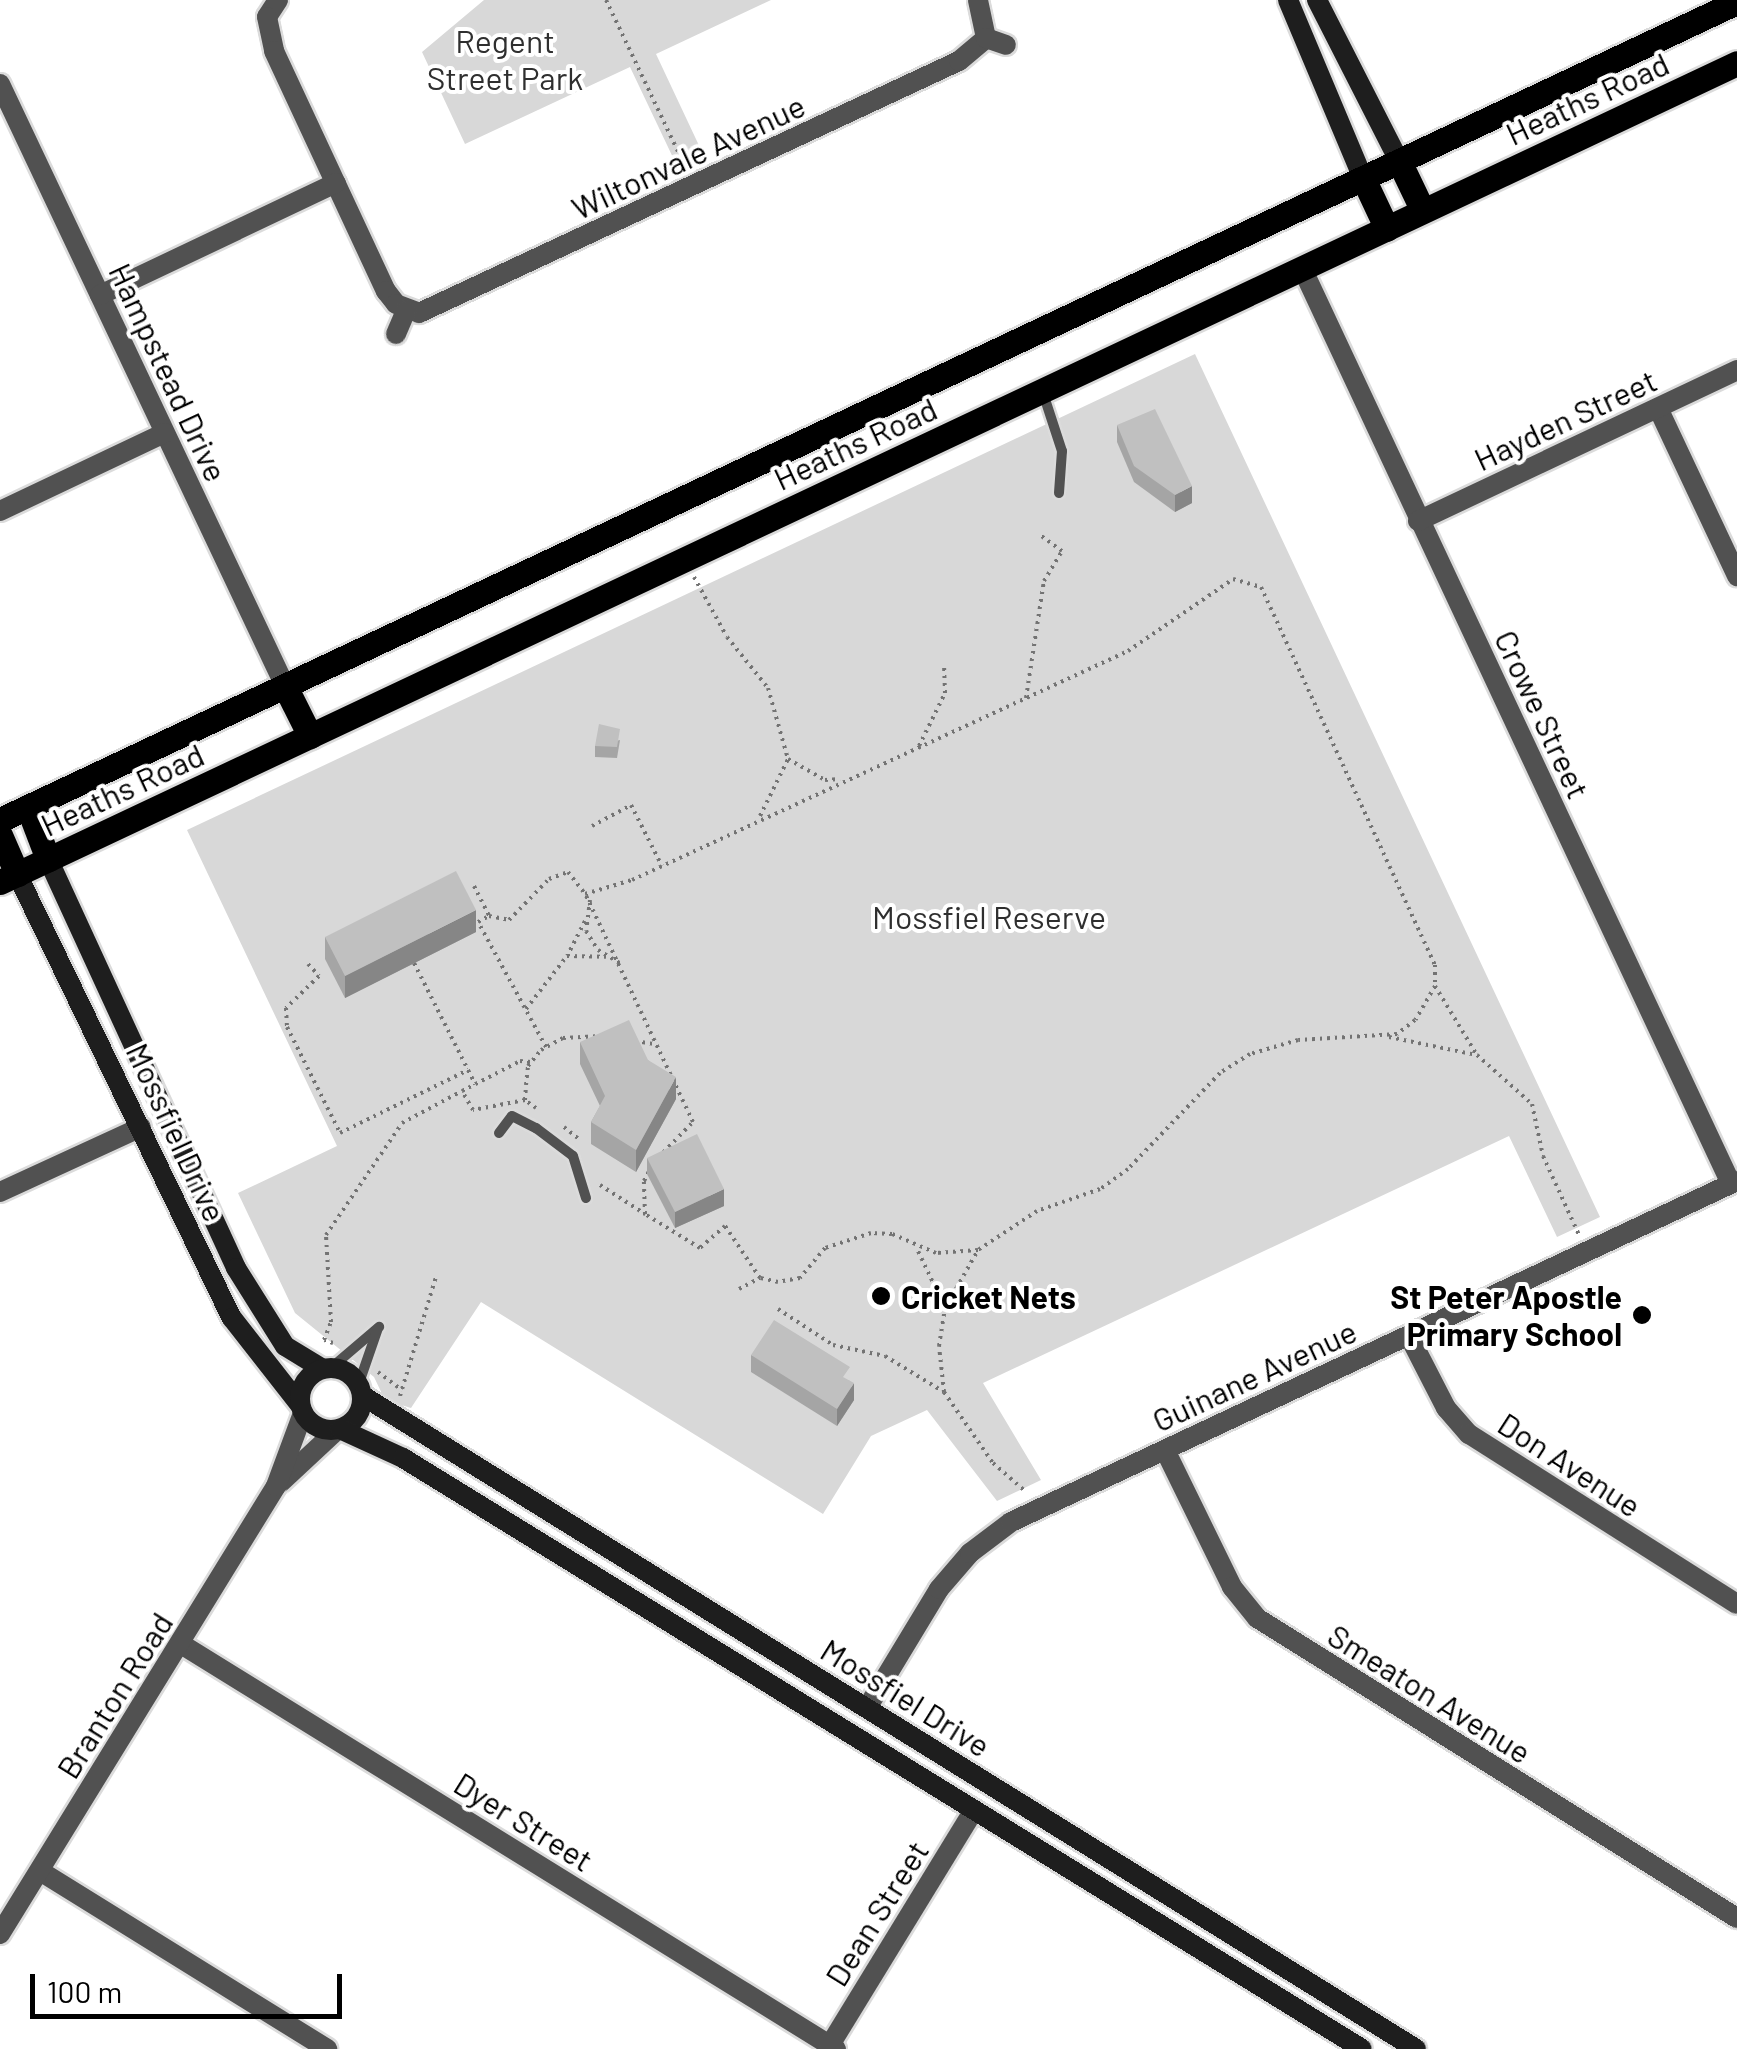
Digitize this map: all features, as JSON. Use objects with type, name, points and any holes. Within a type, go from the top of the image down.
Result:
[{"type":"main road","name":"Heaths Road","points":[[0,820],[1737,2]]},
{"type":"main road","name":"Heaths Road","points":[[8,878],[1737,63]]},
{"type":"main road","points":[[1399,162],[1423,211]]},
{"type":"main road","points":[[1363,178],[1387,228]]},
{"type":"main road","points":[[285,686],[310,736]]},
{"type":"main road","points":[[28,807],[48,860]]},
{"type":"main road","points":[[0,835],[8,878]]},
{"type":"street","name":"Wiltonvale Avenue","points":[[406,311],[430,310],[959,62],[996,41],[978,0]]},
{"type":"street","points":[[1288,0],[1363,178]]},
{"type":"street","points":[[1317,0],[1399,162]]},
{"type":"street","points":[[266,11],[274,51],[336,184],[386,291],[406,311],[396,334]]},
{"type":"street","name":"Hampstead Drive","points":[[0,84],[285,686]]},
{"type":"street","points":[[100,296],[336,184]]},
{"type":"street","name":"Crowe Street","points":[[1302,268],[1418,521],[1734,1183]]},
{"type":"street","name":"Hayden Street","points":[[1418,521],[1737,370]]},
{"type":"street","points":[[1658,408],[1737,576]]},
{"type":"street","points":[[0,511],[164,433]]},
{"type":"street","name":"Mossfiel Drive","points":[[48,860],[262,1315],[300,1360],[327,1368]]},
{"type":"street","name":"Mossfiel Drive","points":[[8,878],[142,1126],[242,1337],[302,1409]]},
{"type":"street","points":[[0,1192],[165,1115]]},
{"type":"street","name":"Guinane Avenue","points":[[867,1708],[939,1589],[970,1553],[1048,1505],[1734,1183]]},
{"type":"street","name":"Don Avenue","points":[[1409,1336],[1446,1408],[1469,1434],[1737,1604]]},
{"type":"street","points":[[327,1368],[366,1383],[357,1416],[338,1430],[317,1427],[302,1409],[306,1379],[327,1368]]},
{"type":"street","name":"Mossfiel Drive","points":[[366,1383],[867,1708],[1416,2049]]},
{"type":"street","name":"Branton Road","points":[[0,1934],[276,1486],[302,1409]]},
{"type":"street","name":"Mossfiel Drive","points":[[338,1430],[402,1458],[972,1813],[1362,2049]]},
{"type":"street","name":"Branton Road","points":[[276,1486],[338,1430]]},
{"type":"street","name":"Smeaton Avenue","points":[[1165,1450],[1232,1587],[1257,1618],[1737,1918]]},
{"type":"street","name":"Dyer Street","points":[[181,1644],[833,2047]]},
{"type":"street","name":"Dean Street","points":[[833,2047],[972,1813]]},
{"type":"street","points":[[40,1871],[327,2049]]},
{"type":"lane","points":[[1042,391],[1062,451],[1059,493]]},
{"type":"lane","points":[[498,1132],[512,1116],[536,1128],[573,1156],[586,1198]]},
{"type":"lane","points":[[327,1368],[379,1327],[366,1383]]},
{"type":"path","points":[[606,0],[681,149],[688,176]]},
{"type":"path","points":[[1026,698],[1044,581],[1062,551],[1040,535]]},
{"type":"path","points":[[684,560],[726,637],[768,688],[788,758],[770,805],[757,819]]},
{"type":"path","points":[[585,894],[662,866],[1026,698],[1159,633],[1218,585],[1248,579],[1261,586],[1425,942],[1435,986],[1477,1055],[1532,1104],[1543,1156],[1587,1252]]},
{"type":"path","points":[[919,746],[945,693],[944,664]]},
{"type":"path","points":[[788,758],[824,780],[846,779]]},
{"type":"path","points":[[592,826],[632,806],[662,866]]},
{"type":"path","points":[[546,1048],[478,922],[489,916],[509,920],[549,880],[568,872],[590,900],[693,1122],[652,1163],[641,1201],[645,1214]]},
{"type":"path","points":[[474,886],[489,916]]},
{"type":"path","points":[[526,1009],[567,956],[586,921],[590,900]]},
{"type":"path","points":[[586,921],[606,957]]},
{"type":"path","points":[[567,956],[606,957],[621,963]]},
{"type":"path","points":[[414,962],[475,1084]]},
{"type":"path","points":[[308,964],[318,976],[286,1008],[287,1026],[340,1133],[468,1070]]},
{"type":"path","points":[[1382,1036],[1415,1020],[1435,986]]},
{"type":"path","points":[[944,1392],[938,1346],[945,1308],[978,1250],[1037,1211],[1100,1189],[1128,1169],[1220,1073],[1250,1054],[1298,1040],[1382,1036],[1422,1039],[1477,1055]]},
{"type":"path","points":[[346,1345],[324,1340],[331,1322],[326,1235],[402,1123],[475,1084],[531,1062],[562,1038],[612,1037]]},
{"type":"path","points":[[628,1040],[658,1045]]},
{"type":"path","points":[[526,1100],[531,1062]]},
{"type":"path","points":[[462,1091],[473,1110],[526,1100],[588,1150]]},
{"type":"path","points":[[595,1170],[610,1197],[700,1248],[725,1226],[760,1278]]},
{"type":"path","points":[[738,1289],[760,1278],[800,1278],[826,1248],[871,1233],[892,1234],[917,1249],[978,1250]]},
{"type":"path","points":[[917,1249],[945,1308]]},
{"type":"path","points":[[394,1406],[436,1277]]},
{"type":"path","points":[[778,1309],[832,1346],[885,1356],[944,1392],[1008,1480],[1048,1505]]},
{"type":"path","points":[[366,1383],[402,1390]]},
{"type":"green space","name":"Regent Street Park","points":[[484,0],[771,0],[656,54],[703,154],[677,166],[630,67],[465,144],[422,52]]},
{"type":"green space","name":"Mossfiel Reserve","points":[[1195,354],[1600,1217],[1557,1237],[1509,1136],[983,1383],[1041,1480],[997,1501],[927,1410],[871,1436],[823,1514],[481,1302],[411,1408],[385,1400],[374,1377],[295,1313],[238,1193],[337,1146],[187,830]]},
{"type":"building","points":[[1155,409],[1192,486],[1175,495],[1134,466],[1117,425]]},
{"type":"building","points":[[599,724],[620,729],[617,747],[595,746]]},
{"type":"building","points":[[456,871],[476,910],[345,976],[325,937]]},
{"type":"building","points":[[629,1020],[648,1060],[676,1077],[636,1150],[591,1122],[605,1096],[580,1042]]},
{"type":"building","points":[[697,1134],[724,1189],[675,1212],[647,1158]]},
{"type":"building","points":[[774,1320],[850,1367],[843,1377],[854,1383],[837,1409],[751,1355]]},
{"type":"place","name":"Cricket Nets","points":[[881,1296]]},
{"type":"place","name":"St Peter Apostle Primary School","points":[[1642,1315]]}]
